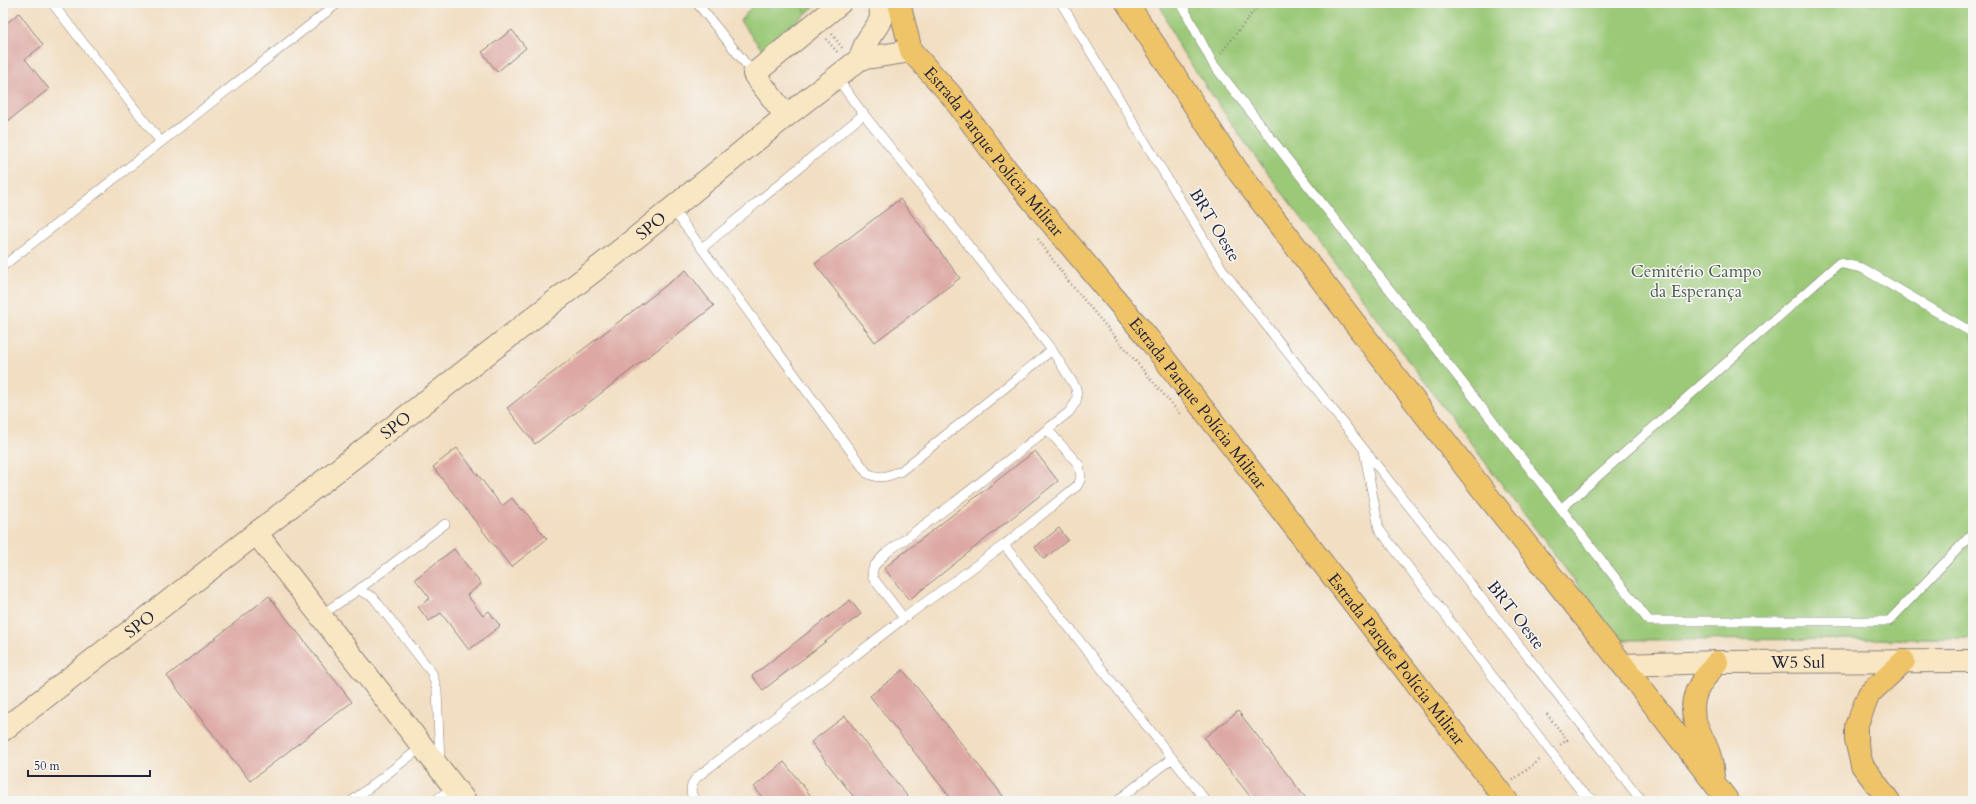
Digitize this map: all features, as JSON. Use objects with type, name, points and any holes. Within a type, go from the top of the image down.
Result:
[{"type":"main road","name":"Estrada Parque Polícia Militar","points":[[899,3],[911,51],[951,95],[1001,163],[1148,338],[1503,796]]},
{"type":"main road","points":[[1127,3],[1240,174],[1486,494],[1623,665],[1728,801]]},
{"type":"main road","points":[[1889,801],[1862,765],[1856,740],[1856,726],[1869,694],[1904,661]]},
{"type":"main road","points":[[1714,783],[1710,757],[1698,730],[1694,706],[1696,693],[1700,684],[1717,662]]},
{"type":"street","points":[[786,116],[754,74],[840,3]]},
{"type":"street","points":[[879,3],[882,13],[879,26],[866,42],[860,59],[911,51]]},
{"type":"street","name":"SPO","points":[[3,730],[622,249],[786,116],[860,59]]},
{"type":"street","points":[[256,533],[460,794]]},
{"type":"street","name":"W5 Sul","points":[[1623,665],[1717,662],[1973,661]]},
{"type":"lane","points":[[52,3],[161,142]]},
{"type":"lane","points":[[3,266],[338,3]]},
{"type":"lane","points":[[697,3],[754,74]]},
{"type":"lane","name":"BRT Oeste","points":[[1061,3],[1224,272],[1642,801]]},
{"type":"lane","points":[[1181,3],[1213,64],[1648,621],[1889,621],[1973,533]]},
{"type":"lane","points":[[837,78],[1052,350],[1076,388],[1077,396],[1069,412],[1048,430],[886,553],[874,566],[872,573],[873,578],[904,618]]},
{"type":"lane","points":[[702,248],[864,114]]},
{"type":"lane","points":[[672,208],[867,473],[876,477],[887,477],[901,471],[1052,350]]},
{"type":"lane","points":[[1561,509],[1839,262],[1862,268],[1973,333]]},
{"type":"lane","points":[[695,801],[691,795],[691,790],[696,778],[904,618],[1004,546],[1072,492],[1079,483],[1081,474],[1080,465],[1048,430]]},
{"type":"lane","name":"BRT Oeste","points":[[1364,448],[1379,530],[1581,791],[1595,801]]},
{"type":"lane","points":[[320,615],[358,590],[445,524]]},
{"type":"lane","points":[[1004,546],[1206,801]]},
{"type":"lane","points":[[358,590],[373,597],[432,673],[437,690],[441,769]]},
{"type":"lane","points":[[352,801],[423,746]]},
{"type":"lane","points":[[1117,801],[1172,758]]},
{"type":"lane","points":[[434,801],[460,794]]},
{"type":"path","points":[[1213,64],[1260,3]]},
{"type":"path","points":[[1034,233],[1043,246]]},
{"type":"path","points":[[1542,718],[1552,710]]},
{"type":"path","points":[[1503,796],[1551,752],[1567,740],[1547,714]]},
{"type":"green space","points":[[755,3],[818,3],[763,51],[740,21]]},
{"type":"green space","name":"Cemitério Campo da Esperança","points":[[1159,3],[1973,3],[1973,639],[1619,640],[1251,151],[1181,50]]},
{"type":"building","points":[[19,13],[43,45],[25,59],[49,89],[3,125],[3,26]]},
{"type":"building","points":[[512,30],[526,48],[497,72],[482,52]]},
{"type":"building","points":[[900,199],[960,278],[875,342],[815,264]]},
{"type":"building","points":[[686,270],[714,306],[535,444],[507,408]]},
{"type":"building","points":[[457,448],[502,506],[512,498],[521,510],[523,509],[547,539],[511,567],[433,467]]},
{"type":"building","points":[[1035,451],[1058,481],[909,600],[884,568]]},
{"type":"building","points":[[1059,528],[1068,540],[1044,559],[1035,547]]},
{"type":"building","points":[[454,549],[481,584],[467,595],[483,616],[489,611],[500,626],[469,650],[441,613],[429,621],[418,607],[430,598],[415,579]]},
{"type":"building","points":[[269,596],[352,702],[250,781],[167,676]]},
{"type":"building","points":[[850,600],[861,614],[763,690],[752,676]]},
{"type":"building","points":[[903,670],[1007,801],[953,801],[870,696]]},
{"type":"building","points":[[1238,711],[1308,801],[1254,801],[1204,738]]},
{"type":"building","points":[[845,716],[911,801],[857,801],[811,742]]},
{"type":"building","points":[[784,762],[815,801],[765,801],[754,787]]}]
